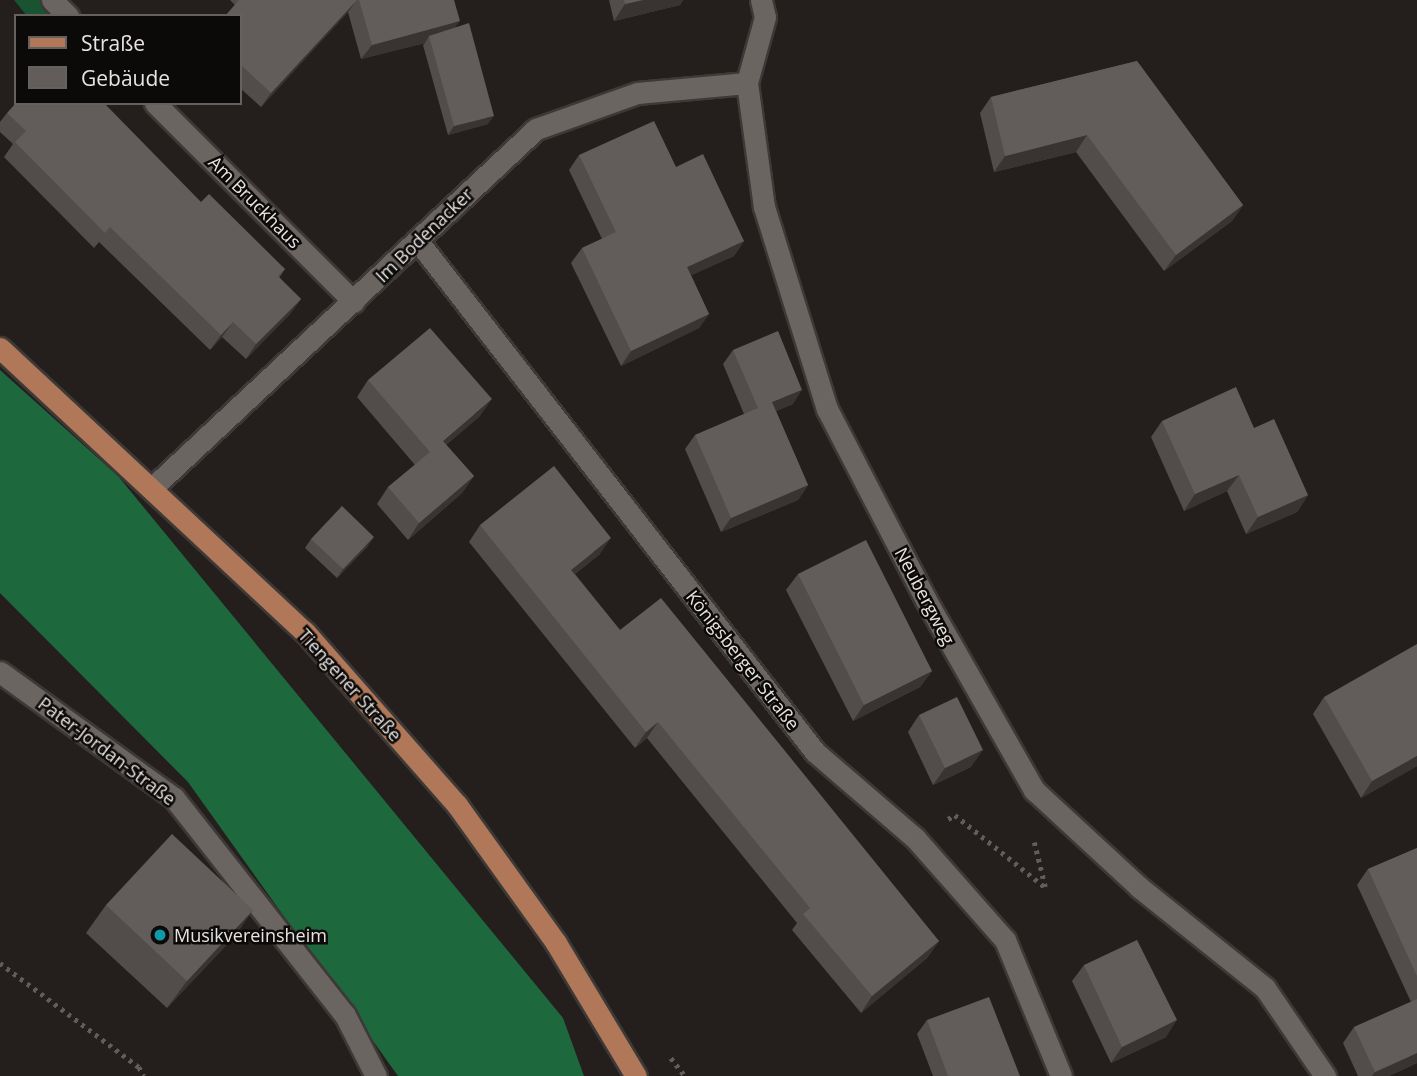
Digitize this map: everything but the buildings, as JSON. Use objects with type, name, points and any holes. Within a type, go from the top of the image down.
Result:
[{"type":"main road","name":"Tiengener Straße","points":[[0,348],[305,632],[457,804],[556,943],[636,1076]]},
{"type":"street","points":[[52,0],[66,14]]},
{"type":"street","name":"Neubergweg","points":[[761,0],[765,16],[747,83],[764,207],[827,409],[926,600],[1034,790],[1139,887],[1265,988],[1325,1076]]},
{"type":"street","name":"Im Bodenacker","points":[[151,489],[536,129],[637,93],[747,83]]},
{"type":"street","name":"Am Bruckhaus","points":[[157,105],[354,302]]},
{"type":"street","name":"Königsberger Straße","points":[[417,240],[815,752],[915,838],[1005,940],[1061,1076]]},
{"type":"street","name":"Pater-Jordan-Straße","points":[[0,672],[174,798],[345,1015],[376,1076]]},
{"type":"path","points":[[915,838],[955,815],[1045,887],[1024,803],[1034,790]]},
{"type":"path","points":[[0,963],[139,1068],[144,1076]]},
{"type":"green space","points":[[14,0],[69,0],[54,14],[25,14]]},
{"type":"green space","points":[[0,370],[118,476],[563,1018],[584,1076],[398,1076],[188,782],[0,593]]},
{"type":"place","name":"Musikvereinsheim","points":[[160,935]]}]
